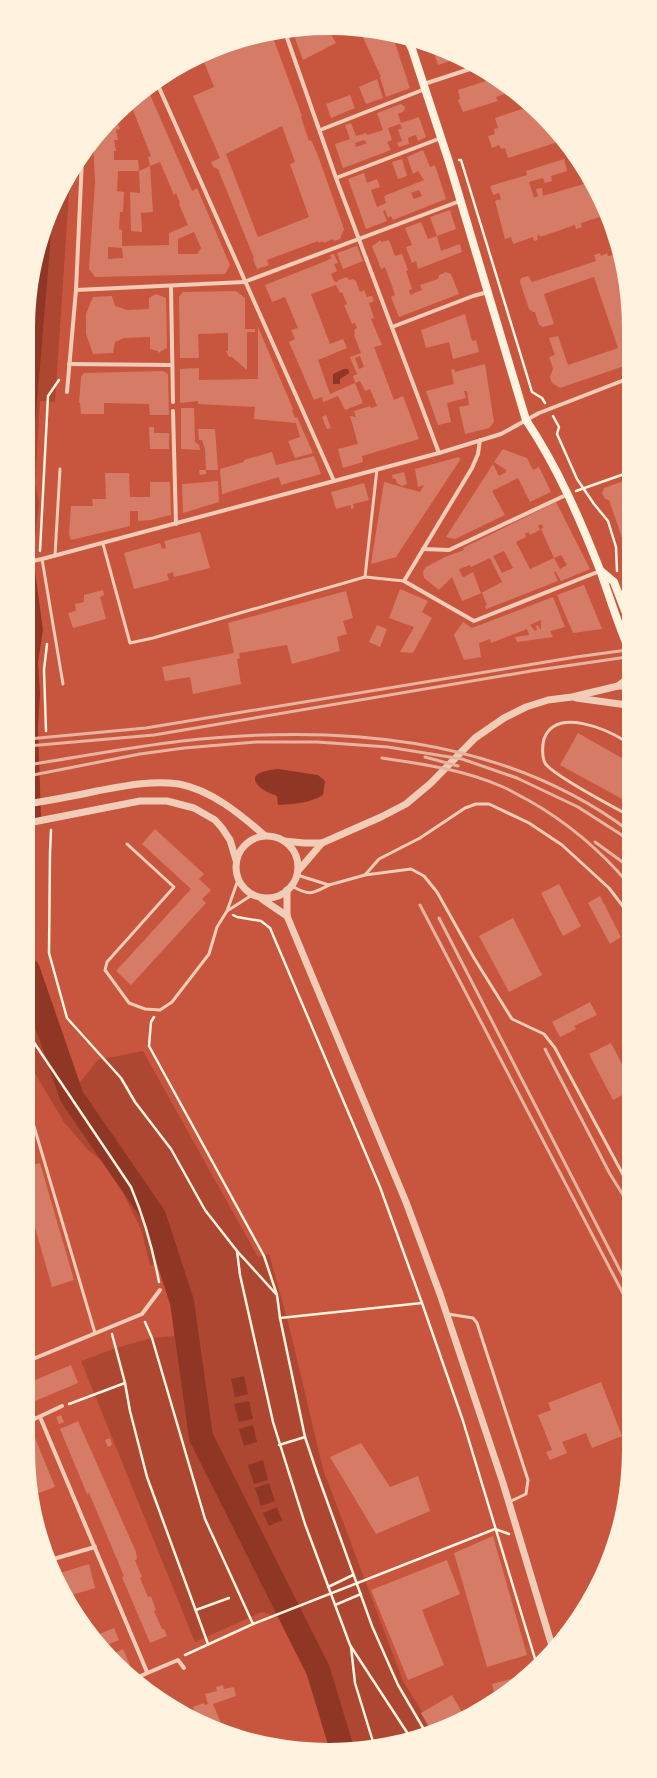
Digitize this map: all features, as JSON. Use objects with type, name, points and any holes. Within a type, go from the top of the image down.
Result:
[{"type":"main road","points":[[411,47],[449,162],[526,420],[546,449],[568,494],[600,571],[622,631]]},
{"type":"main road","points":[[600,571],[614,582],[622,603]]},
{"type":"street","points":[[287,38],[336,178],[440,453]]},
{"type":"street","points":[[320,130],[468,70]]},
{"type":"street","points":[[159,88],[244,282],[334,481]]},
{"type":"street","points":[[336,178],[441,138]]},
{"type":"street","points":[[67,392],[76,290],[82,169]]},
{"type":"street","points":[[76,290],[171,287],[244,282],[460,201]]},
{"type":"street","points":[[171,287],[173,402]]},
{"type":"street","points":[[392,327],[473,296],[488,292]]},
{"type":"street","points":[[70,364],[172,365]]},
{"type":"street","points":[[35,561],[104,544],[377,468],[440,453],[501,434],[549,409],[622,381]]},
{"type":"street","points":[[173,410],[176,524]]},
{"type":"street","points":[[480,440],[478,454],[472,468],[404,580],[474,621],[600,571]]},
{"type":"street","points":[[423,549],[449,550],[568,494]]},
{"type":"street","points":[[618,686],[622,683]]},
{"type":"street","points":[[236,860],[240,850],[246,843],[255,838],[274,836],[284,841],[322,843],[381,817],[406,804],[431,783],[475,738],[504,718],[526,707],[548,700],[572,697],[622,686]]},
{"type":"street","points":[[572,697],[622,704]]},
{"type":"street","points":[[35,803],[143,784],[163,783],[180,785],[207,795],[225,805],[239,814],[264,836]]},
{"type":"street","points":[[35,822],[140,801],[154,800],[179,804],[201,811],[214,820],[222,828],[230,840],[236,860],[238,880],[244,889],[287,916]]},
{"type":"street","points":[[284,841],[295,854],[297,873]]},
{"type":"street","points":[[322,843],[297,873],[290,888],[287,916],[406,1202],[447,1314],[509,1502],[551,1641]]},
{"type":"street","points":[[256,896],[269,898],[279,896],[290,888]]},
{"type":"street","points":[[35,1359],[142,1314],[160,1290]]},
{"type":"street","points":[[35,1419],[62,1406]]},
{"type":"street","points":[[40,1417],[148,1672]]},
{"type":"street","points":[[56,1558],[95,1547]]},
{"type":"street","points":[[141,1675],[178,1660],[184,1668]]},
{"type":"lane","points":[[365,577],[377,468]]},
{"type":"lane","points":[[55,556],[60,469]]},
{"type":"lane","points":[[104,544],[130,643],[365,577],[404,580]]},
{"type":"lane","points":[[39,560],[63,684]]},
{"type":"lane","points":[[622,739],[609,731],[590,725],[562,723],[554,727],[547,734],[543,746],[545,763],[556,773],[622,812]]},
{"type":"lane","points":[[365,875],[379,859],[420,838],[465,808],[476,804],[489,804],[529,823],[562,845],[609,888],[622,905]]},
{"type":"lane","points":[[127,844],[174,887],[107,962],[105,970],[129,1003],[146,1009],[160,1010],[172,1002],[209,954],[217,927],[227,911],[238,880]]},
{"type":"lane","points":[[290,888],[304,893],[315,892],[329,885],[365,875],[411,869],[424,876],[437,892],[474,958],[512,1019],[544,1034],[555,1048],[622,1173]]},
{"type":"lane","points":[[297,873],[329,885]]},
{"type":"lane","points":[[227,911],[256,896]]},
{"type":"lane","points":[[35,1130],[95,1333]]},
{"type":"lane","points":[[447,1314],[473,1318],[477,1323],[528,1480],[526,1494],[509,1502]]},
{"type":"path","points":[[449,162],[461,160],[532,392],[542,398],[549,409],[559,427],[557,434],[562,449],[583,488],[608,521],[616,547],[618,578]]},
{"type":"path","points":[[39,560],[48,396],[70,364]]},
{"type":"path","points":[[568,494],[622,475]]},
{"type":"path","points":[[46,731],[44,670],[48,638]]},
{"type":"path","points":[[51,830],[49,953],[67,1018],[121,1078],[135,1102],[171,1150],[205,1210],[237,1251],[277,1296]]},
{"type":"path","points":[[227,911],[237,917],[261,921],[272,931],[380,1186],[463,1421],[494,1529],[535,1658]]},
{"type":"path","points":[[160,1010],[151,1022],[149,1046],[264,1256],[277,1296],[280,1318],[305,1437],[372,1626],[398,1685],[423,1727]]},
{"type":"path","points":[[35,1044],[131,1186],[140,1209],[155,1259],[160,1290]]},
{"type":"path","points":[[237,1251],[240,1275],[270,1413],[305,1524],[350,1645],[407,1732]]},
{"type":"path","points":[[280,1318],[422,1303]]},
{"type":"path","points":[[142,1314],[152,1338],[205,1519],[253,1624]]},
{"type":"path","points":[[110,1327],[147,1477],[208,1644]]},
{"type":"path","points":[[62,1406],[125,1383]]},
{"type":"path","points":[[279,1445],[305,1437]]},
{"type":"path","points":[[178,1660],[189,1652],[253,1624],[494,1529],[520,1538]]},
{"type":"path","points":[[328,1587],[353,1575]]},
{"type":"path","points":[[335,1605],[361,1594]]},
{"type":"path","points":[[196,1610],[230,1598]]},
{"type":"path","points":[[350,1645],[355,1683],[372,1739]]},
{"type":"shaded area","points":[[69,191],[55,402],[40,401],[35,484],[35,427],[51,233],[57,216]]},
{"type":"shaded area","points":[[51,233],[35,427],[36,309],[41,271]]},
{"type":"shaded area","points":[[344,369],[348,369],[349,373],[340,379],[340,384],[333,384],[333,374]]},
{"type":"shaded area","points":[[35,484],[39,502],[35,540]]},
{"type":"shaded area","points":[[35,571],[43,630],[38,662],[40,693],[38,726],[41,818],[35,820]]},
{"type":"shaded area","points":[[278,769],[318,775],[325,781],[323,795],[318,798],[296,804],[278,805],[277,796],[261,788],[255,780],[258,774],[262,772]]},
{"type":"shaded area","points":[[35,1019],[68,1097],[98,1060],[143,1051],[258,1257],[269,1254],[289,1326],[323,1469],[403,1681],[430,1725],[386,1737],[344,1742],[321,1670],[297,1624],[262,1612],[195,1642],[81,1361],[116,1348],[152,1338],[174,1336],[193,1320],[188,1296],[175,1258],[150,1265],[141,1229],[122,1191],[101,1160],[88,1150],[64,1122],[36,1075]]},
{"type":"shaded area","points":[[244,1376],[248,1394],[235,1397],[231,1379]]},
{"type":"shaded area","points":[[249,1401],[253,1419],[239,1422],[234,1404]]},
{"type":"shaded area","points":[[253,1425],[257,1442],[244,1446],[239,1429]]},
{"type":"shaded area","points":[[263,1460],[268,1480],[254,1484],[248,1465]]},
{"type":"shaded area","points":[[269,1483],[275,1501],[261,1506],[255,1488]]},
{"type":"shaded area","points":[[277,1507],[282,1520],[269,1526],[263,1513]]},
{"type":"building","points":[[332,35],[336,43],[303,60],[295,38]]},
{"type":"building","points":[[363,38],[395,43],[410,88],[386,97],[381,77]]},
{"type":"building","points":[[274,41],[302,116],[301,117],[309,141],[311,140],[317,153],[344,229],[340,239],[334,241],[333,239],[324,243],[323,241],[319,243],[318,241],[267,260],[269,265],[257,269],[253,259],[254,258],[218,169],[213,167],[211,162],[220,158],[193,96],[214,87],[204,63],[216,57],[253,45]],"holes":[[[282,126],[295,162],[290,164],[309,217],[258,237],[226,154]]]},
{"type":"building","points":[[435,55],[450,61],[438,65]]},
{"type":"building","points":[[377,79],[383,98],[366,104],[359,87]]},
{"type":"building","points":[[486,81],[505,94],[496,97],[498,101],[463,112],[458,100],[460,99],[458,90]]},
{"type":"building","points":[[350,95],[355,108],[331,118],[326,104]]},
{"type":"building","points":[[150,96],[192,191],[197,188],[230,265],[225,274],[95,277],[89,269],[95,182],[94,153],[118,124],[120,129],[116,130],[118,140],[114,140],[116,151],[114,151],[114,160],[138,160],[139,171],[118,171],[117,191],[124,192],[123,212],[120,212],[119,229],[122,230],[122,246],[169,245],[169,233],[188,225],[176,193],[174,195],[160,162],[150,166],[148,157],[151,156],[133,110]],"holes":[[[194,232],[201,248],[197,254],[178,254],[178,239]],[[108,247],[122,248],[123,258],[108,259]]]},
{"type":"building","points":[[401,104],[405,107],[404,111],[398,114],[401,123],[419,117],[426,137],[418,141],[416,135],[412,136],[408,138],[409,144],[399,147],[397,143],[402,141],[398,130],[402,128],[400,124],[388,128],[392,140],[387,142],[391,150],[343,168],[335,144],[350,139],[345,125],[351,123],[356,136],[366,133],[367,135],[383,130],[377,113]],"holes":[[[364,140],[367,143],[356,147],[355,143]]]},
{"type":"building","points":[[523,109],[555,143],[508,158],[505,148],[501,149],[499,145],[492,148],[488,136],[495,134],[494,129],[498,128],[495,118]]},
{"type":"building","points":[[423,150],[430,167],[435,165],[446,199],[393,220],[391,216],[388,218],[385,210],[383,211],[387,221],[366,229],[348,179],[364,173],[367,183],[377,179],[380,187],[371,190],[377,207],[386,203],[384,196],[424,180],[418,171],[413,174],[407,157]],"holes":[[[419,190],[422,196],[414,199],[411,193]]]},
{"type":"building","points":[[402,159],[407,176],[398,179],[392,162]]},
{"type":"building","points":[[564,159],[567,171],[551,176],[552,181],[545,183],[543,178],[529,182],[534,198],[538,196],[536,189],[542,188],[543,196],[584,184],[600,217],[581,223],[582,227],[576,229],[575,225],[540,237],[540,235],[537,236],[538,240],[534,241],[533,237],[513,244],[511,237],[505,239],[495,201],[501,199],[499,193],[493,195],[490,186],[527,175],[526,171]]},
{"type":"building","points":[[150,166],[153,212],[141,213],[142,232],[131,231],[130,192],[140,193],[139,171]]},
{"type":"building","points":[[450,210],[456,229],[437,236],[430,217]]},
{"type":"building","points":[[421,222],[428,239],[437,236],[441,251],[460,244],[462,252],[418,269],[416,261],[412,263],[406,247],[412,245],[405,228]]},
{"type":"building","points":[[381,240],[381,242],[389,240],[395,256],[402,254],[408,270],[406,271],[412,289],[409,290],[410,295],[422,290],[420,285],[438,279],[439,275],[446,272],[451,274],[459,294],[399,317],[391,297],[395,295],[385,267],[381,269],[372,246]]},
{"type":"building","points":[[357,246],[363,261],[343,269],[337,253]]},
{"type":"building","points":[[600,253],[601,256],[607,253],[608,256],[612,255],[621,309],[622,367],[560,388],[552,383],[550,377],[553,369],[549,357],[555,355],[549,338],[558,336],[568,365],[618,348],[594,277],[544,294],[554,324],[543,327],[539,325],[535,312],[529,309],[520,282],[521,278],[528,276],[532,282],[596,261],[594,255]]},
{"type":"building","points":[[334,254],[338,263],[334,264],[337,271],[331,274],[334,281],[338,282],[338,280],[347,277],[349,280],[353,279],[356,281],[360,292],[364,290],[367,297],[372,296],[374,301],[369,303],[374,318],[371,319],[382,345],[374,347],[394,400],[403,396],[419,439],[362,456],[363,462],[343,468],[338,449],[358,444],[350,416],[356,417],[354,411],[370,406],[371,408],[377,406],[370,389],[365,391],[360,381],[355,383],[363,403],[345,410],[338,396],[323,402],[322,397],[314,400],[289,342],[295,339],[291,330],[298,328],[285,297],[272,302],[265,285],[326,261],[331,258],[330,255]],"holes":[[[336,285],[340,293],[342,292],[347,304],[344,305],[352,324],[355,323],[357,328],[354,330],[354,335],[361,353],[350,357],[357,374],[353,376],[355,383],[330,394],[318,360],[347,348],[343,339],[330,344],[311,294]],[[360,356],[364,367],[359,369],[355,358]]]},
{"type":"building","points":[[236,291],[245,298],[245,329],[255,329],[255,332],[247,332],[247,370],[232,357],[229,357],[226,351],[228,351],[228,333],[198,334],[199,358],[180,358],[179,297],[183,292]]},
{"type":"building","points":[[156,294],[166,298],[167,348],[158,353],[158,351],[150,349],[150,337],[124,338],[115,342],[113,353],[93,354],[86,334],[86,314],[93,297],[112,296],[115,306],[127,310],[149,309],[149,298]]},
{"type":"building","points":[[465,314],[472,341],[476,340],[479,352],[453,359],[449,342],[426,348],[421,330]]},
{"type":"building","points":[[258,327],[293,409],[295,418],[297,417],[313,453],[295,458],[288,441],[300,437],[296,423],[254,419],[255,407],[198,404],[198,401],[180,403],[180,369],[199,368],[199,380],[258,379]]},
{"type":"building","points":[[485,364],[494,422],[489,428],[465,434],[459,407],[469,405],[467,391],[464,391],[466,398],[447,403],[451,422],[438,425],[426,391],[454,384],[451,370],[454,369],[455,372]]},
{"type":"building","points":[[163,371],[168,374],[169,415],[150,415],[149,404],[104,403],[104,414],[81,414],[79,403],[81,377],[84,373]]},
{"type":"building","points":[[181,408],[194,408],[195,442],[199,445],[200,450],[181,449]]},
{"type":"building","points":[[326,415],[331,428],[327,429],[322,417]]},
{"type":"building","points":[[149,427],[154,427],[154,433],[169,433],[169,449],[150,449]]},
{"type":"building","points":[[198,429],[215,429],[218,470],[206,470],[205,449],[202,440],[199,440]]},
{"type":"building","points":[[503,449],[527,458],[533,470],[539,467],[551,492],[530,502],[518,478],[492,491],[505,515],[455,539],[446,537],[493,464],[499,476],[506,472],[506,470],[494,462]]},
{"type":"building","points":[[272,452],[276,465],[314,456],[321,474],[281,485],[279,477],[222,494],[220,469]]},
{"type":"building","points":[[459,457],[460,460],[396,557],[371,564],[384,482],[420,492],[424,485],[418,487],[415,469]]},
{"type":"building","points":[[199,470],[206,470],[206,474],[200,475]]},
{"type":"building","points":[[404,472],[407,484],[402,486],[397,483],[395,478],[393,479],[392,475]]},
{"type":"building","points":[[105,473],[129,473],[130,497],[150,497],[150,482],[170,482],[171,515],[151,520],[138,521],[138,511],[130,511],[130,526],[71,540],[69,534],[71,506],[93,506],[92,499],[106,499]]},
{"type":"building","points":[[218,481],[219,502],[183,513],[182,484]]},
{"type":"building","points":[[622,482],[622,538],[609,500],[605,499],[602,493],[604,488]]},
{"type":"building","points":[[364,483],[369,500],[353,504],[354,508],[351,509],[351,505],[336,509],[331,492]]},
{"type":"building","points":[[556,502],[590,569],[561,581],[555,571],[554,572],[558,581],[486,609],[485,606],[487,605],[482,593],[462,601],[452,577],[439,590],[424,578],[423,571],[426,567],[445,557],[464,550],[463,548]],"holes":[[[542,524],[543,528],[541,529],[554,558],[530,569],[516,542],[526,537],[525,534],[529,532],[530,535],[540,530],[538,526]],[[504,551],[513,568],[502,573],[493,556]],[[561,555],[567,565],[560,569],[554,558]],[[490,558],[502,582],[481,593],[473,572],[464,577],[459,569],[470,565],[471,567]]]},
{"type":"building","points":[[200,532],[210,568],[174,577],[173,572],[167,574],[169,580],[134,589],[124,553],[160,543],[162,549],[166,548],[164,541]]},
{"type":"building","points":[[584,585],[602,629],[573,633],[557,595]]},
{"type":"building","points":[[400,589],[428,601],[422,612],[432,618],[413,653],[400,652],[414,627],[389,618]]},
{"type":"building","points":[[103,590],[104,595],[100,597],[106,619],[73,628],[68,613],[76,611],[75,604],[84,602],[84,595]]},
{"type":"building","points":[[346,591],[353,618],[343,621],[347,634],[337,637],[340,651],[292,664],[287,645],[239,653],[240,658],[237,659],[241,684],[193,694],[190,677],[165,681],[162,667],[234,653],[228,623]]},
{"type":"building","points":[[553,597],[565,627],[550,631],[553,637],[517,642],[515,637],[529,635],[527,629],[491,643],[490,639],[479,643],[481,657],[464,660],[454,635],[463,622],[472,628]],"holes":[[[541,620],[541,629],[538,625],[536,626],[537,630],[535,631],[530,625]]]},
{"type":"building","points":[[377,625],[387,629],[380,647],[369,642]]},
{"type":"building","points":[[578,733],[622,758],[622,799],[560,765]]},
{"type":"building","points":[[155,829],[204,874],[199,879],[211,890],[202,899],[206,903],[131,985],[116,971],[191,889],[142,844]]},
{"type":"building","points":[[559,884],[581,926],[563,936],[541,893]]},
{"type":"building","points":[[600,896],[621,937],[610,944],[588,903]]},
{"type":"building","points":[[513,918],[542,975],[509,992],[479,936]]},
{"type":"building","points":[[590,1002],[597,1015],[574,1026],[576,1029],[560,1037],[552,1022]]},
{"type":"building","points":[[611,1043],[622,1064],[622,1095],[613,1100],[589,1054]]},
{"type":"building","points":[[40,1163],[74,1280],[52,1287],[35,1228],[35,1164]]},
{"type":"building","points":[[71,1365],[78,1383],[35,1401],[35,1380]]},
{"type":"building","points":[[601,1382],[622,1436],[592,1448],[586,1433],[562,1442],[567,1453],[550,1460],[546,1452],[552,1450],[538,1415],[551,1410],[548,1403]]},
{"type":"building","points":[[61,1415],[64,1422],[59,1424],[56,1417]]},
{"type":"building","points":[[78,1421],[136,1552],[137,1559],[135,1560],[142,1577],[140,1578],[148,1597],[151,1596],[156,1610],[154,1611],[162,1629],[164,1629],[167,1636],[150,1643],[122,1577],[124,1576],[60,1429]]},
{"type":"building","points":[[35,1438],[55,1487],[39,1493]]},
{"type":"building","points":[[110,1438],[112,1445],[108,1447],[105,1440]]},
{"type":"building","points":[[361,1443],[390,1487],[418,1476],[430,1511],[376,1534],[330,1457]]},
{"type":"building","points":[[493,1536],[527,1655],[487,1667],[454,1553]]},
{"type":"building","points":[[447,1560],[460,1594],[422,1610],[444,1665],[408,1680],[371,1590]]},
{"type":"building","points":[[89,1564],[95,1588],[73,1595],[62,1572]]},
{"type":"building","points":[[114,1628],[119,1640],[109,1644],[101,1634]]},
{"type":"building","points":[[123,1649],[130,1665],[121,1657],[117,1652]]},
{"type":"building","points":[[510,1679],[494,1692],[492,1684]]},
{"type":"building","points":[[223,1685],[224,1689],[234,1687],[236,1696],[213,1704],[221,1723],[194,1710],[193,1707],[204,1703],[205,1705],[208,1704],[205,1694],[217,1691],[216,1687]]},
{"type":"building","points":[[452,1695],[461,1711],[428,1725],[421,1713]]},
{"type":"waterway","points":[[35,990],[72,1097],[154,1216],[182,1302],[201,1437],[318,1670],[340,1742]]},
{"type":"railway","points":[[35,738],[146,728],[622,651]]},
{"type":"railway","points":[[35,745],[154,735],[531,671],[622,658]]},
{"type":"railway","points":[[35,764],[182,741],[240,736],[299,734],[357,737],[415,744],[471,756],[526,774],[578,798],[622,826]]},
{"type":"railway","points":[[35,775],[140,754],[184,748],[257,742],[317,742],[388,747],[462,759],[517,778],[578,807],[622,835]]},
{"type":"railway","points":[[425,757],[458,766]]},
{"type":"railway","points":[[382,758],[428,765],[459,772],[489,781],[510,790],[556,817],[582,837],[622,876]]},
{"type":"railway","points":[[595,842],[622,862]]},
{"type":"railway","points":[[420,905],[622,1292]]},
{"type":"railway","points":[[439,918],[622,1274]]},
{"type":"railway","points":[[545,1049],[610,1174],[622,1193]]}]
